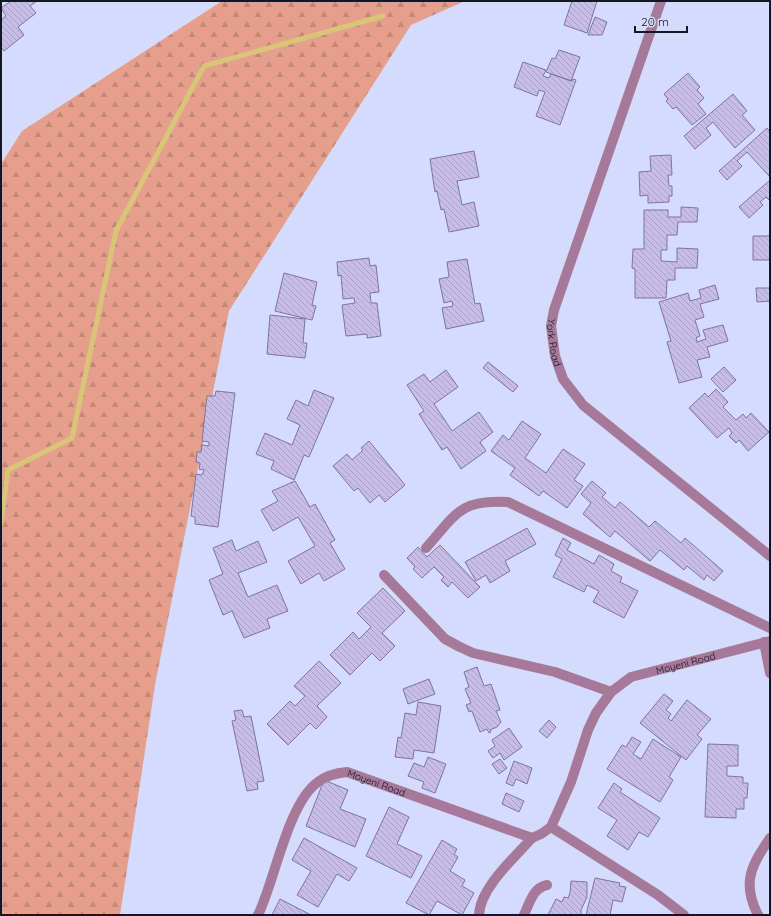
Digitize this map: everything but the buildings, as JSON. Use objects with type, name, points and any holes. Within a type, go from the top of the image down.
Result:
[{"type":"street","name":"York Road","points":[[661,1],[554,310],[551,326],[554,350],[563,378],[586,408],[770,556]]},
{"type":"street","points":[[426,548],[456,514],[469,505],[487,501],[508,502],[770,628]]},
{"type":"street","points":[[384,575],[445,639],[460,647],[473,653],[555,672],[611,692]]},
{"type":"street","points":[[767,642],[770,673]]},
{"type":"street","name":"Moyeni Road","points":[[551,827],[571,782],[588,730],[596,713],[611,692],[631,677],[767,642]]},
{"type":"street","name":"Moyeni Road","points":[[258,915],[266,899],[288,832],[297,810],[317,782],[334,774],[347,772],[532,838]]},
{"type":"street","points":[[479,915],[482,903],[496,879],[532,838],[551,827],[658,895],[684,915]]},
{"type":"street","points":[[758,915],[750,892],[751,870],[770,838]]},
{"type":"street","points":[[524,915],[535,892],[540,887],[547,885]]},
{"type":"green space","points":[[222,1],[465,1],[411,25],[229,311],[155,685],[120,915],[1,915],[1,164],[22,131]]},
{"type":"waterway","points":[[1,524],[8,470],[72,438],[116,231],[204,66],[383,16]]}]
